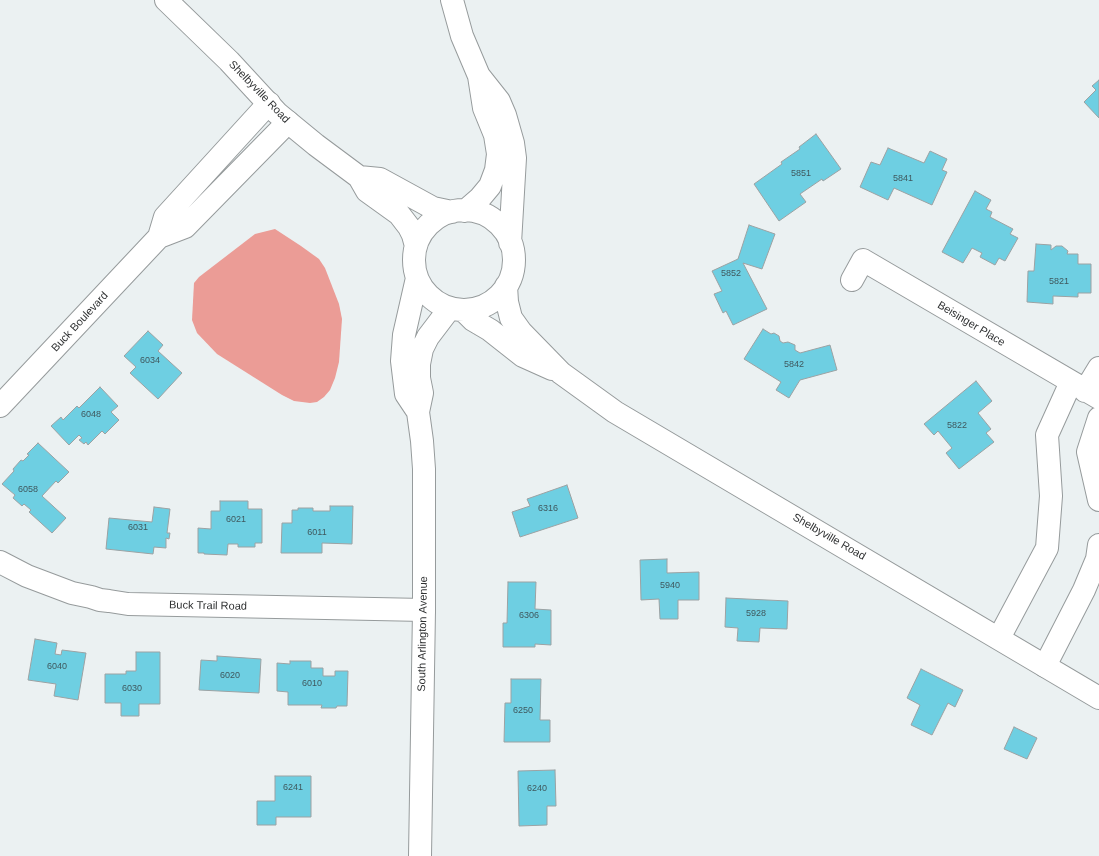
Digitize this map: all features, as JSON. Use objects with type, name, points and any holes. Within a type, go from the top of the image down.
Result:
[{"type":"main road","name":"Shelbyville Road","points":[[166,0],[229,61],[288,122],[359,177]]},
{"type":"main road","points":[[452,0],[462,36],[479,76],[484,108],[495,135],[498,163],[490,186],[480,198],[459,211],[440,217],[429,225],[421,234],[416,246],[414,266],[417,278],[428,295],[438,303],[456,309],[490,330],[523,356],[561,373]]},
{"type":"main road","points":[[479,76],[499,101],[505,115],[513,143],[515,158],[510,243]]},
{"type":"main road","name":"Buck Boulevard","points":[[159,238],[165,217],[270,104]]},
{"type":"main road","name":"Buck Boulevard","points":[[0,406],[159,238],[185,227],[288,122]]},
{"type":"main road","points":[[359,177],[380,179],[433,208],[478,213],[490,218],[504,231],[514,255],[512,274],[506,286],[498,296],[488,304],[476,309],[456,309]]},
{"type":"main road","points":[[359,177],[367,191],[392,208],[405,221],[413,235],[416,246]]},
{"type":"main road","name":"Beisinger Place","points":[[852,280],[863,260],[1085,390]]},
{"type":"main road","name":"South Arlington Avenue","points":[[417,278],[404,335],[402,361],[406,394],[418,412]]},
{"type":"main road","points":[[506,286],[507,302],[511,318],[521,332],[561,373]]},
{"type":"main road","name":"South Arlington Avenue","points":[[420,856],[424,610],[424,469],[418,412],[422,393],[419,370],[422,349],[430,332],[456,309]]},
{"type":"main road","points":[[999,638],[1047,548],[1051,496],[1048,435],[1085,390],[1099,368]]},
{"type":"main road","name":"Shelbyville Road","points":[[561,373],[615,412],[1099,698]]},
{"type":"main road","points":[[1099,418],[1088,452],[1099,500]]},
{"type":"main road","points":[[1045,666],[1084,590],[1097,559],[1099,545]]},
{"type":"main road","name":"Buck Trail Road","points":[[0,562],[27,576],[72,593],[100,600],[109,600],[128,604],[424,610]]},
{"type":"shaded area","points":[[275,229],[319,259],[325,268],[339,304],[342,319],[339,362],[330,390],[317,402],[310,403],[294,401],[217,354],[197,333],[192,320],[194,283],[199,277],[255,234]]},
{"type":"building","points":[[1099,80],[1099,118],[1084,102],[1096,90],[1092,86]]},
{"type":"building","points":[[816,134],[841,169],[823,181],[822,179],[800,194],[806,202],[779,221],[754,184],[782,164],[781,162],[800,149],[799,147]]},
{"type":"building","points":[[888,148],[924,163],[930,151],[947,159],[942,170],[947,172],[932,205],[894,188],[888,200],[860,187],[871,162],[880,165]]},
{"type":"building","points":[[975,191],[991,200],[986,209],[992,212],[990,217],[1013,229],[1010,234],[1018,238],[1005,261],[999,258],[995,265],[980,257],[982,253],[972,248],[963,263],[942,252]]},
{"type":"building","points":[[749,225],[775,234],[762,269],[743,263],[767,309],[733,325],[726,311],[723,313],[714,294],[722,291],[712,271],[738,259]]},
{"type":"building","points":[[1036,244],[1051,245],[1051,250],[1056,246],[1062,246],[1068,251],[1067,254],[1078,254],[1078,264],[1091,264],[1091,293],[1078,293],[1078,297],[1053,296],[1053,304],[1027,302],[1028,271],[1034,271]]},
{"type":"building","points":[[763,329],[771,334],[774,333],[779,336],[780,341],[783,343],[788,342],[795,345],[795,350],[800,353],[830,345],[837,370],[800,380],[789,398],[776,390],[781,382],[744,359]]},
{"type":"building","points":[[148,331],[163,345],[158,351],[182,373],[158,399],[130,373],[136,367],[124,356]]},
{"type":"building","points":[[976,381],[992,401],[978,413],[991,429],[986,433],[994,442],[959,469],[946,453],[952,448],[938,431],[934,435],[924,424]]},
{"type":"building","points":[[100,387],[118,406],[111,412],[119,420],[105,434],[102,431],[88,445],[86,442],[84,444],[79,440],[82,438],[79,435],[69,445],[51,426],[61,417],[63,420],[77,406],[79,408]]},
{"type":"building","points":[[38,443],[69,472],[58,483],[56,481],[42,496],[66,518],[52,533],[29,512],[31,510],[24,504],[22,506],[13,498],[15,495],[2,484],[14,471],[13,469],[21,460],[23,461],[29,455],[27,454]]},
{"type":"building","points":[[567,485],[578,518],[520,537],[512,512],[530,506],[527,499]]},
{"type":"building","points":[[220,501],[248,501],[248,509],[262,509],[262,543],[255,543],[255,547],[238,547],[238,544],[228,544],[227,555],[198,553],[198,528],[211,529],[211,511],[220,511]]},
{"type":"building","points":[[330,506],[353,506],[352,544],[322,543],[322,553],[281,553],[282,523],[292,523],[292,510],[298,510],[298,508],[313,508],[313,511],[330,511]]},
{"type":"building","points":[[154,507],[170,509],[167,533],[170,533],[169,539],[166,538],[166,548],[154,547],[153,554],[106,549],[109,518],[152,522]]},
{"type":"building","points":[[667,559],[667,573],[699,572],[699,600],[678,600],[678,619],[660,619],[659,599],[641,600],[640,560]]},
{"type":"building","points":[[508,582],[536,582],[535,609],[551,610],[551,645],[535,644],[535,647],[503,647],[503,623],[507,623]]},
{"type":"building","points":[[726,598],[788,601],[787,629],[760,628],[759,642],[737,641],[738,628],[725,627]]},
{"type":"building","points":[[35,639],[57,643],[55,654],[61,655],[62,650],[86,653],[78,700],[54,696],[56,684],[28,680]]},
{"type":"building","points":[[136,652],[160,652],[160,704],[139,704],[139,716],[121,716],[121,703],[105,703],[105,674],[126,674],[126,671],[136,671]]},
{"type":"building","points":[[217,656],[261,659],[259,693],[199,690],[201,660],[217,661]]},
{"type":"building","points":[[290,661],[311,661],[311,668],[323,668],[323,676],[335,676],[335,671],[348,671],[347,706],[321,708],[322,705],[288,705],[288,692],[277,691],[277,663],[290,664]]},
{"type":"building","points":[[921,669],[963,690],[955,707],[948,703],[932,735],[911,725],[920,705],[907,698]]},
{"type":"building","points":[[511,679],[541,679],[540,720],[550,720],[550,742],[504,742],[505,703],[511,703]]},
{"type":"building","points":[[1014,727],[1037,738],[1027,759],[1004,749]]},
{"type":"building","points":[[555,770],[556,806],[547,806],[547,825],[519,826],[518,771]]},
{"type":"building","points":[[275,776],[311,776],[311,817],[276,817],[276,825],[257,825],[257,801],[275,801]]}]
